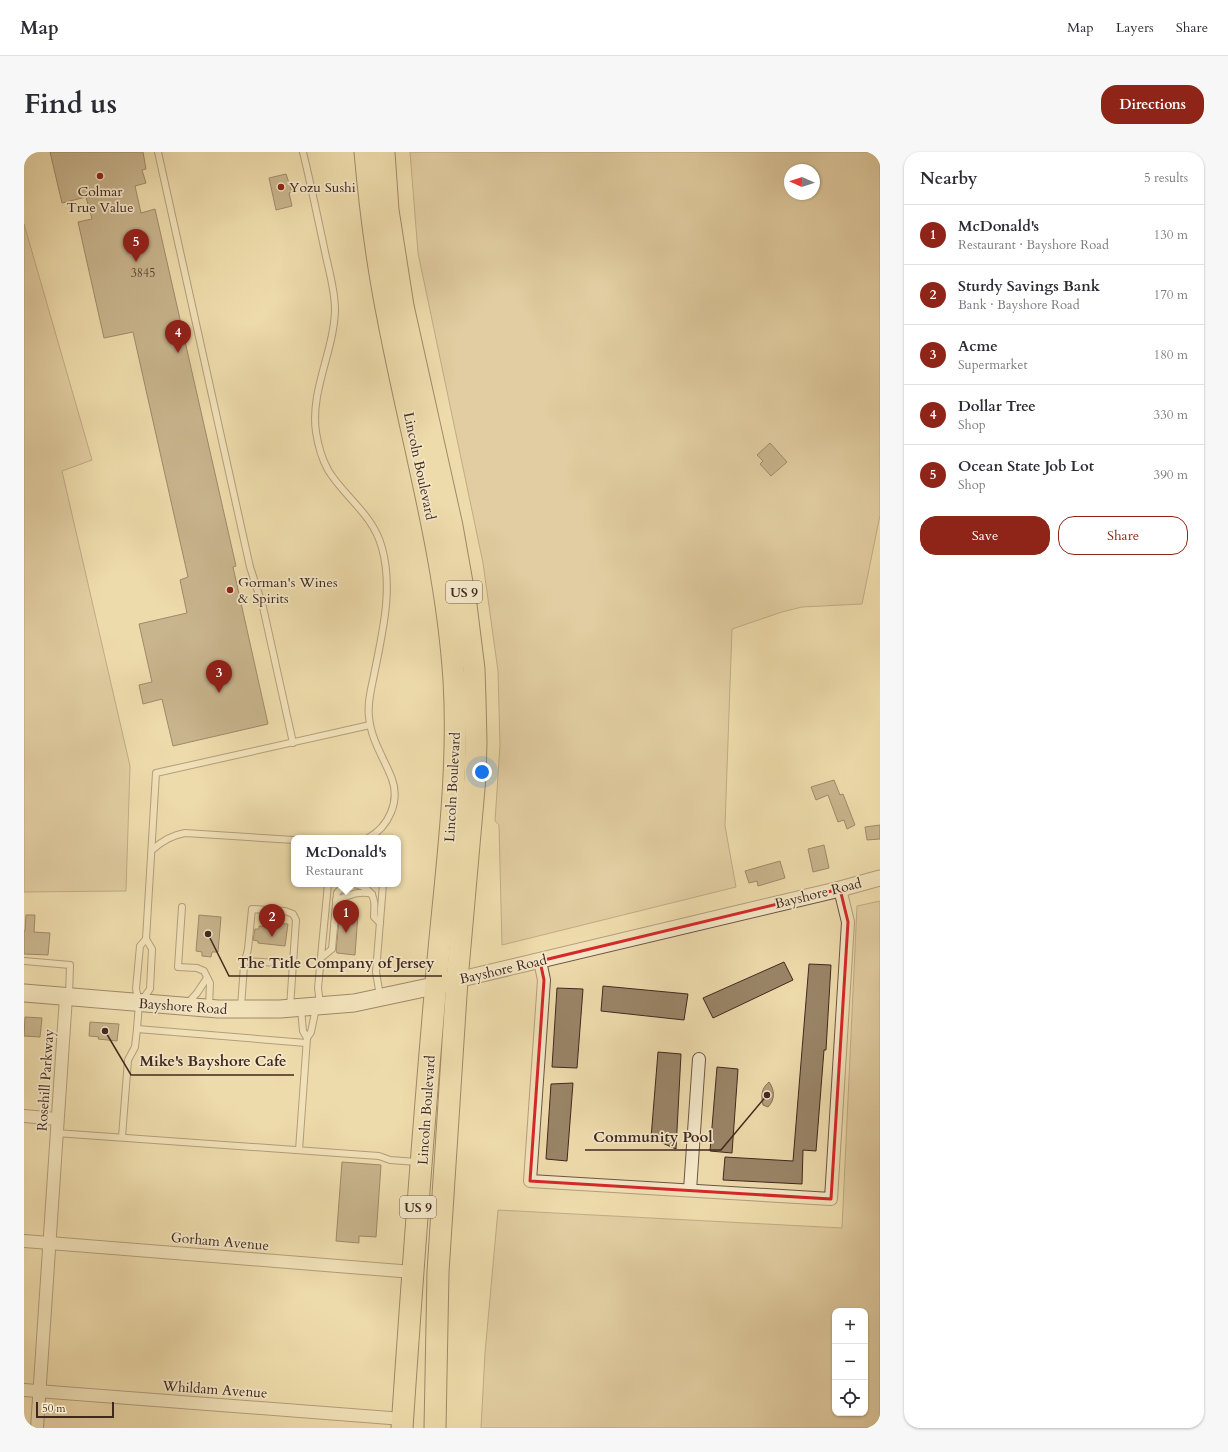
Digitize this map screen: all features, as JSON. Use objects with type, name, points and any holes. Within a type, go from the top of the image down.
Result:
[{"type":"highway","name":"Lincoln Boulevard","points":[[365,152],[370,207],[388,321],[428,498],[441,568],[448,614],[454,679],[455,756],[402,1423]]},
{"type":"highway","name":"Lincoln Boulevard","points":[[384,152],[388,210],[400,286],[411,344],[452,526],[466,605],[474,669],[476,742],[475,777],[457,980],[438,1272],[435,1428]]},
{"type":"main road","name":"Bayshore Road","points":[[24,993],[68,998],[241,1010],[354,1003],[436,986],[457,980]]},
{"type":"street","name":"Bayshore Road","points":[[457,980],[880,878]]},
{"type":"street","points":[[540,961],[544,980],[530,1181],[831,1199],[848,922],[840,888]]},
{"type":"street","name":"Rosehill Parkway","points":[[36,1428],[57,1119],[68,998]]},
{"type":"street","points":[[690,1190],[699,1059]]},
{"type":"street","points":[[24,1116],[57,1119]]},
{"type":"street","name":"Gorham Avenue","points":[[24,1241],[413,1272]]},
{"type":"street","name":"Whildam Avenue","points":[[24,1390],[402,1423]]},
{"type":"lane","points":[[158,152],[250,567],[263,607],[293,743]]},
{"type":"lane","points":[[304,152],[334,300],[334,318],[316,404],[316,433],[321,453],[327,468],[364,512],[375,529],[382,546],[386,569],[386,613],[370,694],[369,711],[370,725],[376,746],[392,779],[394,803],[388,820],[372,835]]},
{"type":"lane","points":[[122,1137],[128,1060],[135,1047],[137,1029],[139,1003],[136,989],[140,946],[146,939],[156,773],[370,725]]},
{"type":"lane","points":[[152,850],[168,838],[185,832],[291,840]]},
{"type":"lane","points":[[307,1041],[304,1031],[307,1007],[318,988],[328,887]]},
{"type":"lane","points":[[321,958],[332,949],[336,900],[339,890],[342,887]]},
{"type":"lane","points":[[364,887],[372,894],[374,901],[374,917],[380,923]]},
{"type":"lane","points":[[380,997],[376,972],[383,887]]},
{"type":"lane","points":[[336,900],[357,892],[372,894]]},
{"type":"lane","points":[[182,907],[178,967],[201,969],[206,973],[210,983],[209,1008]]},
{"type":"lane","points":[[241,1010],[245,961],[248,949],[252,909],[285,911],[293,914],[296,920],[294,964],[307,1007],[311,1032],[307,1041],[299,1150]]},
{"type":"lane","points":[[139,1003],[150,988],[152,948],[146,939]]},
{"type":"lane","points":[[24,961],[70,965],[68,998]]},
{"type":"lane","points":[[245,961],[294,964]]},
{"type":"lane","points":[[184,1006],[197,993],[207,978]]},
{"type":"lane","points":[[137,1029],[307,1041]]},
{"type":"lane","points":[[56,1133],[379,1156],[390,1160],[422,1162]]},
{"type":"highlighted area","points":[[840,889],[848,922],[831,1199],[530,1181],[544,980],[540,961]]},
{"type":"shaded area","points":[[410,152],[880,152],[880,515],[862,604],[802,607],[782,612],[732,629],[725,826],[736,887],[502,945],[499,825],[495,821],[500,745],[498,671],[483,563],[418,253]]},
{"type":"shaded area","points":[[24,224],[92,460],[62,471],[130,766],[126,891],[24,892]]},
{"type":"shaded area","points":[[880,901],[880,1428],[481,1428],[485,1353],[498,1210],[842,1228],[857,906]]},
{"type":"shaded area","points":[[769,1082],[772,1088],[773,1098],[768,1107],[763,1105],[762,1095],[764,1087]]},
{"type":"building","points":[[50,152],[143,152],[146,169],[142,170],[146,183],[135,186],[141,213],[155,209],[236,566],[233,567],[268,724],[173,746],[162,699],[143,704],[139,685],[152,682],[139,624],[187,613],[180,580],[188,577],[133,332],[104,338],[78,222],[92,219],[86,197],[62,203]]},
{"type":"building","name":"Yozu Sushi","points":[[286,174],[292,192],[289,193],[292,206],[276,210],[269,178]]},
{"type":"building","points":[[770,443],[787,462],[771,476],[760,464],[763,461],[757,455]]},
{"type":"building","points":[[834,780],[840,795],[843,794],[855,825],[847,829],[844,820],[838,822],[828,795],[816,800],[811,787]]},
{"type":"building","points":[[880,825],[880,839],[867,840],[865,827]]},
{"type":"building","points":[[824,845],[829,868],[813,872],[808,849]]},
{"type":"building","points":[[780,861],[785,878],[758,886],[757,881],[749,883],[745,871]]},
{"type":"building","points":[[348,906],[356,906],[356,914],[358,914],[355,955],[337,953],[336,951],[340,911],[347,911]]},
{"type":"building","points":[[26,915],[35,915],[34,932],[50,933],[48,955],[24,954]]},
{"type":"building","points":[[199,915],[221,917],[218,952],[212,952],[211,957],[202,956],[202,952],[196,951]]},
{"type":"building","points":[[270,923],[288,924],[285,946],[258,943],[258,941],[253,940],[255,929],[259,929],[259,926],[270,927]]},
{"type":"building","points":[[784,962],[793,980],[713,1018],[703,998]]},
{"type":"building","points":[[809,964],[831,965],[826,1050],[824,1050],[816,1151],[803,1150],[802,1184],[723,1180],[725,1157],[793,1161]]},
{"type":"building","points":[[603,986],[688,994],[684,1020],[601,1011]]},
{"type":"building","points":[[557,988],[583,989],[577,1068],[552,1067]]},
{"type":"building","points":[[25,1017],[42,1018],[40,1037],[24,1036]]},
{"type":"building","points":[[90,1022],[119,1024],[117,1041],[98,1039],[99,1037],[89,1036]]},
{"type":"building","points":[[658,1052],[681,1054],[676,1149],[651,1138]]},
{"type":"building","points":[[717,1067],[738,1069],[732,1153],[710,1151]]},
{"type":"building","points":[[573,1083],[567,1161],[546,1159],[551,1084]]},
{"type":"building","points":[[342,1162],[381,1165],[376,1237],[359,1236],[359,1243],[336,1241]]},
{"type":"place","name":"Colmar True Value","points":[[100,176]]},
{"type":"place","name":"Yozu Sushi","points":[[281,187]]},
{"type":"place","name":"Ocean State Job Lot","points":[[136,262]]},
{"type":"place","name":"Dollar Tree","points":[[178,353]]},
{"type":"place","name":"Gorman's Wines & Spirits","points":[[230,590]]},
{"type":"place","name":"Acme","points":[[219,693]]},
{"type":"place","name":"McDonald's","points":[[346,933]]},
{"type":"place","name":"The Title Company of Jersey","points":[[208,934]]},
{"type":"place","name":"Sturdy Savings Bank","points":[[272,937]]},
{"type":"place","name":"Mike's Bayshore Cafe","points":[[105,1031]]},
{"type":"place","name":"Community Pool","points":[[767,1095]]}]
